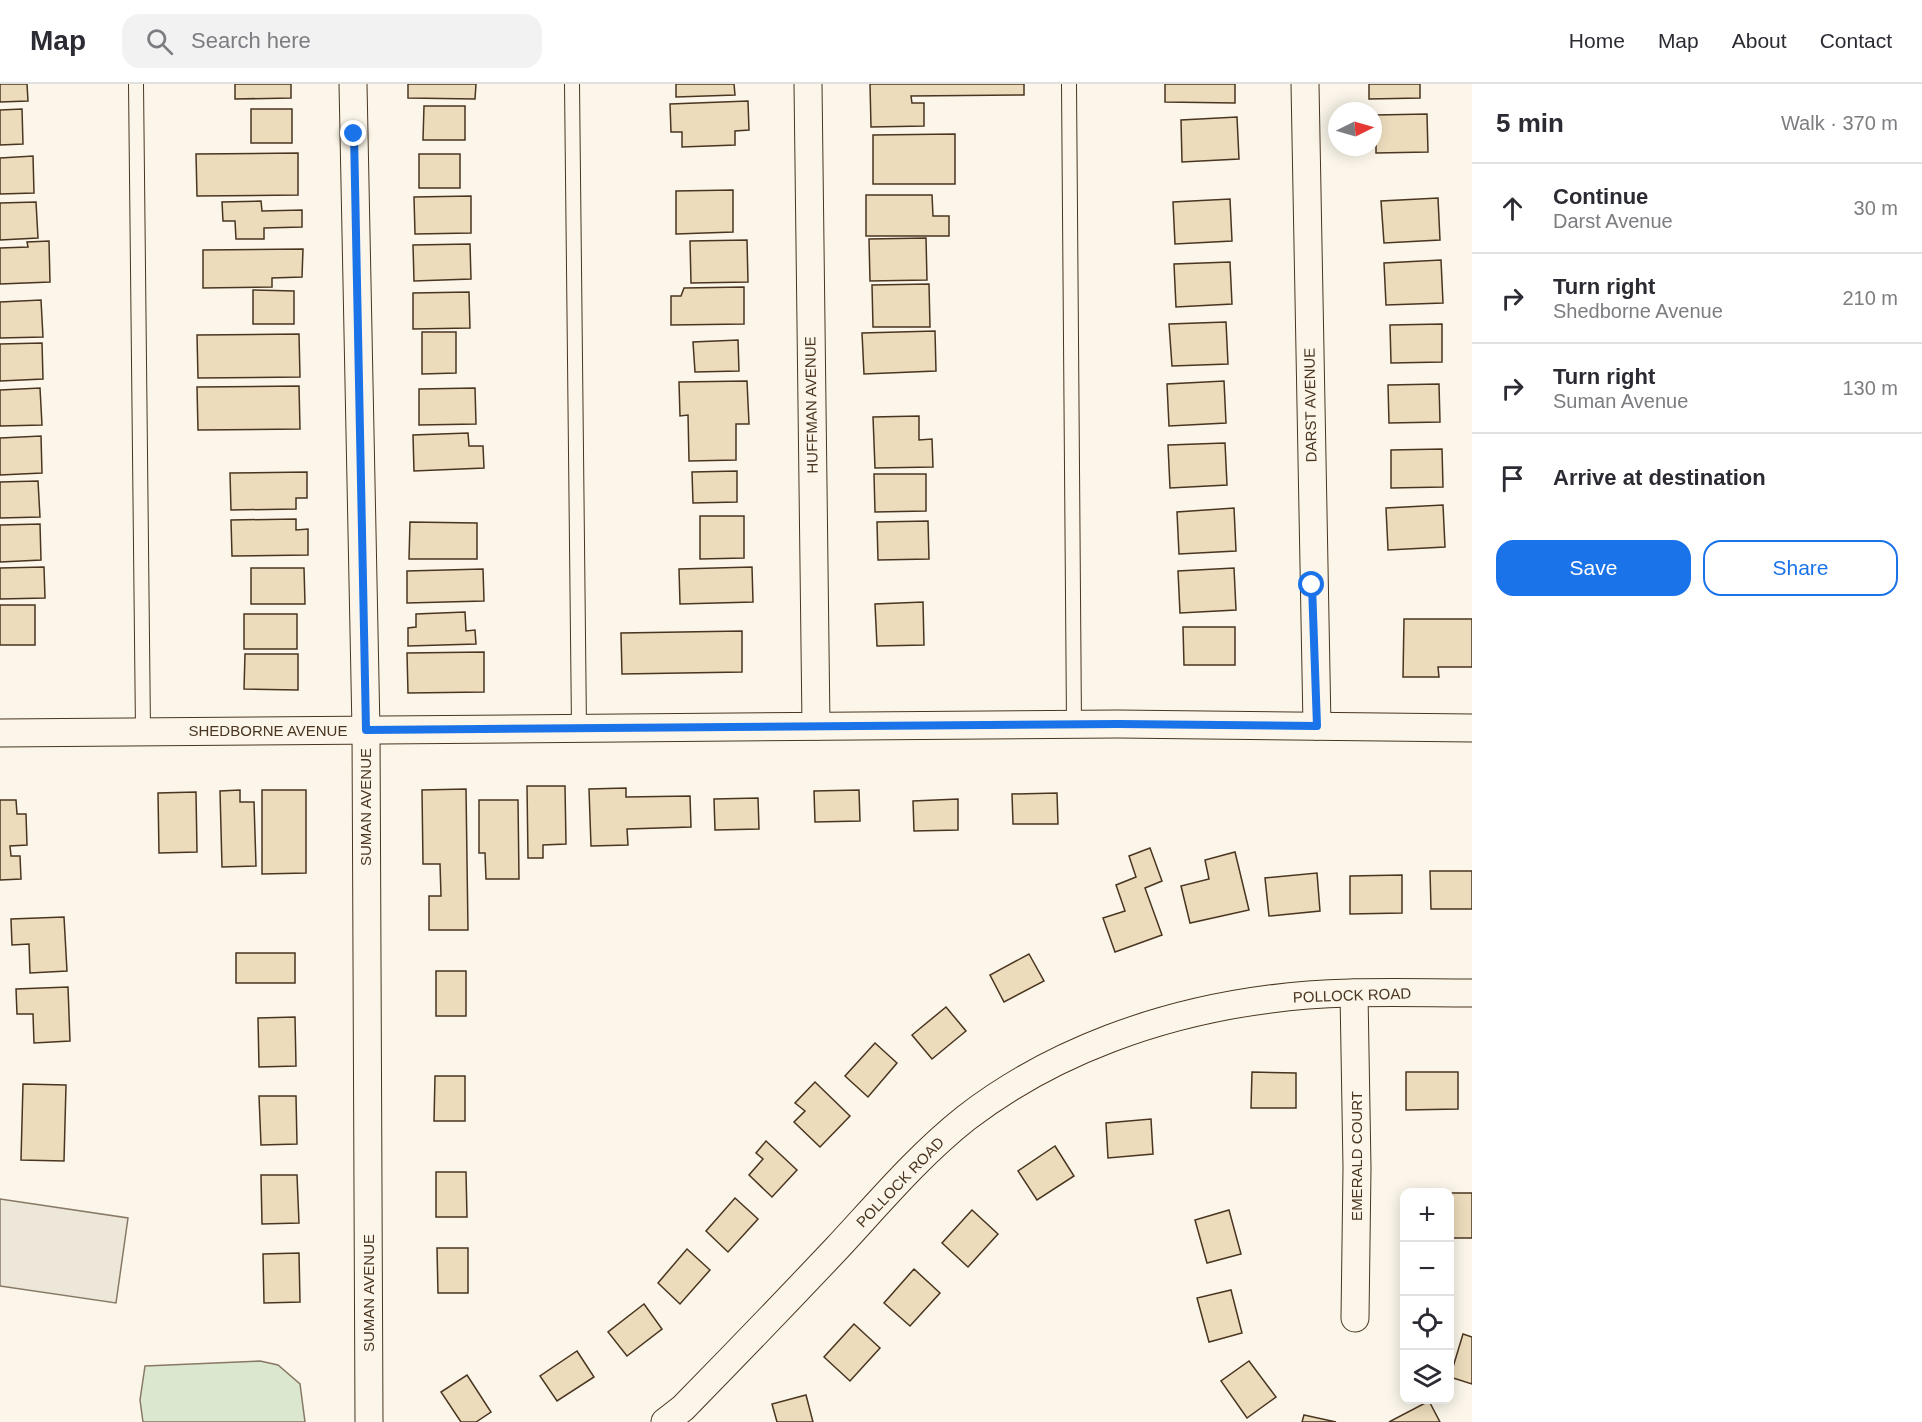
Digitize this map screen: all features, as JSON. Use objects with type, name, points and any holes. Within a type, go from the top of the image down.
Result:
[{"type":"street","name":"SUMAN AVENUE","points":[[352,84],[366,730],[369,1422]]},
{"type":"street","name":"HUFFMAN AVENUE","points":[[808,84],[816,726]]},
{"type":"street","name":"DARST AVENUE","points":[[1305,84],[1317,726]]},
{"type":"street","name":"SHEDBORNE AVENUE","points":[[0,732],[1074,724],[1472,728]]},
{"type":"street","name":"POLLOCK ROAD","points":[[681,1417],[923,1156],[966,1118],[1013,1086],[1080,1050],[1165,1021],[1206,1010],[1271,999],[1354,993],[1472,993]]},
{"type":"street","name":"EMERALD COURT","points":[[1354,993],[1358,1168],[1355,1318]]},
{"type":"lane","points":[[136,84],[143,731]]},
{"type":"lane","points":[[572,84],[579,728]]},
{"type":"lane","points":[[1069,84],[1074,724]]},
{"type":"green space","points":[[260,1361],[278,1365],[300,1384],[305,1422],[143,1422],[140,1400],[145,1366]]},
{"type":"shaded area","points":[[0,1199],[128,1218],[116,1303],[0,1286]]},
{"type":"building","points":[[0,84],[27,84],[28,101],[0,102]]},
{"type":"building","points":[[235,84],[291,84],[291,98],[235,99]]},
{"type":"building","points":[[408,84],[476,84],[475,99],[408,98]]},
{"type":"building","points":[[676,84],[734,84],[735,95],[676,97]]},
{"type":"building","points":[[870,84],[1024,84],[1024,95],[911,96],[912,103],[924,103],[924,126],[871,127]]},
{"type":"building","points":[[1165,84],[1235,84],[1235,103],[1165,102]]},
{"type":"building","points":[[1369,84],[1420,84],[1420,98],[1369,99]]},
{"type":"building","points":[[748,101],[749,130],[735,131],[735,145],[682,147],[682,132],[671,132],[670,104]]},
{"type":"building","points":[[424,106],[465,106],[465,140],[423,140]]},
{"type":"building","points":[[22,109],[23,144],[0,145],[0,110]]},
{"type":"building","points":[[251,109],[292,109],[292,143],[251,143]]},
{"type":"building","points":[[1427,114],[1428,152],[1382,153],[1382,115]]},
{"type":"building","points":[[1237,117],[1239,159],[1182,162],[1181,120]]},
{"type":"building","points":[[955,134],[955,184],[873,184],[873,135]]},
{"type":"building","points":[[298,153],[298,195],[197,196],[196,154]]},
{"type":"building","points":[[419,154],[460,154],[460,188],[419,188]]},
{"type":"building","points":[[33,156],[34,193],[0,194],[0,158]]},
{"type":"building","points":[[733,190],[733,232],[676,234],[676,191]]},
{"type":"building","points":[[866,195],[932,195],[933,216],[949,216],[949,236],[866,236]]},
{"type":"building","points":[[471,196],[471,233],[415,234],[414,197]]},
{"type":"building","points":[[1438,198],[1440,240],[1384,243],[1381,201]]},
{"type":"building","points":[[1230,199],[1232,241],[1175,244],[1173,202]]},
{"type":"building","points":[[261,201],[262,211],[302,210],[302,227],[264,228],[264,239],[236,239],[235,221],[223,221],[222,202]]},
{"type":"building","points":[[36,202],[38,238],[0,240],[0,203]]},
{"type":"building","points":[[926,238],[927,280],[870,281],[869,239]]},
{"type":"building","points":[[747,240],[748,282],[691,283],[690,241]]},
{"type":"building","points":[[49,241],[50,282],[0,284],[0,248],[28,247],[27,242]]},
{"type":"building","points":[[470,244],[471,279],[414,281],[413,245]]},
{"type":"building","points":[[303,249],[302,277],[272,278],[272,287],[203,288],[203,250]]},
{"type":"building","points":[[1441,260],[1443,303],[1386,305],[1384,263]]},
{"type":"building","points":[[1230,262],[1232,304],[1176,307],[1174,264]]},
{"type":"building","points":[[929,284],[930,327],[873,327],[872,285]]},
{"type":"building","points":[[744,287],[744,324],[671,325],[671,296],[681,296],[684,288]]},
{"type":"building","points":[[253,290],[294,291],[294,324],[253,324]]},
{"type":"building","points":[[469,292],[470,328],[413,329],[413,293]]},
{"type":"building","points":[[41,300],[43,337],[0,338],[0,302]]},
{"type":"building","points":[[1226,322],[1228,364],[1172,366],[1169,324]]},
{"type":"building","points":[[1442,324],[1442,362],[1391,363],[1390,325]]},
{"type":"building","points":[[935,331],[936,371],[864,374],[862,333]]},
{"type":"building","points":[[422,332],[456,332],[456,373],[422,374]]},
{"type":"building","points":[[299,334],[300,377],[198,378],[197,335]]},
{"type":"building","points":[[738,340],[739,371],[695,372],[693,342]]},
{"type":"building","points":[[42,343],[43,379],[0,381],[0,344]]},
{"type":"building","points":[[747,381],[749,424],[736,424],[736,460],[689,461],[688,415],[680,416],[679,382]]},
{"type":"building","points":[[1224,381],[1226,423],[1169,426],[1167,384]]},
{"type":"building","points":[[1439,384],[1440,422],[1389,423],[1388,385]]},
{"type":"building","points":[[299,386],[300,429],[198,430],[197,387]]},
{"type":"building","points":[[40,388],[42,425],[0,426],[0,390]]},
{"type":"building","points":[[475,388],[476,424],[419,425],[419,389]]},
{"type":"building","points":[[919,416],[919,440],[932,439],[933,467],[875,468],[873,417]]},
{"type":"building","points":[[468,433],[469,446],[483,446],[484,468],[414,471],[413,435]]},
{"type":"building","points":[[41,436],[42,473],[0,475],[0,438]]},
{"type":"building","points":[[1225,443],[1227,485],[1170,488],[1168,445]]},
{"type":"building","points":[[1442,449],[1443,487],[1391,488],[1391,450]]},
{"type":"building","points":[[737,471],[737,502],[693,503],[692,472]]},
{"type":"building","points":[[307,472],[307,498],[296,498],[296,509],[231,510],[230,473]]},
{"type":"building","points":[[874,474],[926,474],[926,511],[875,512]]},
{"type":"building","points":[[38,481],[40,517],[0,518],[0,482]]},
{"type":"building","points":[[1443,505],[1445,547],[1388,550],[1386,508]]},
{"type":"building","points":[[1234,508],[1236,551],[1179,554],[1177,512]]},
{"type":"building","points":[[700,516],[744,516],[744,558],[700,559]]},
{"type":"building","points":[[296,519],[296,530],[308,529],[308,555],[232,556],[231,520]]},
{"type":"building","points":[[928,521],[929,559],[878,560],[877,522]]},
{"type":"building","points":[[410,522],[477,523],[477,559],[409,559]]},
{"type":"building","points":[[40,524],[41,560],[0,562],[0,525]]},
{"type":"building","points":[[44,567],[45,598],[0,599],[0,568]]},
{"type":"building","points":[[752,567],[753,602],[680,604],[679,569]]},
{"type":"building","points":[[251,568],[304,568],[305,604],[251,604]]},
{"type":"building","points":[[1234,568],[1236,610],[1180,613],[1178,571]]},
{"type":"building","points":[[483,569],[484,601],[407,603],[407,571]]},
{"type":"building","points":[[923,602],[924,645],[877,646],[875,604]]},
{"type":"building","points":[[0,605],[35,605],[35,645],[0,645]]},
{"type":"building","points":[[465,612],[466,631],[475,630],[476,644],[408,646],[408,628],[416,627],[416,614]]},
{"type":"building","points":[[244,614],[297,614],[297,649],[244,649]]},
{"type":"building","points":[[1404,619],[1472,619],[1472,667],[1438,667],[1439,677],[1403,677]]},
{"type":"building","points":[[1183,627],[1235,627],[1235,665],[1184,665]]},
{"type":"building","points":[[742,631],[742,672],[622,674],[621,633]]},
{"type":"building","points":[[484,652],[484,692],[408,693],[407,653]]},
{"type":"building","points":[[245,654],[298,654],[298,690],[244,689]]},
{"type":"building","points":[[527,786],[565,786],[566,844],[543,845],[543,858],[528,858]]},
{"type":"building","points":[[626,788],[626,797],[690,796],[691,827],[627,829],[628,845],[591,846],[589,789]]},
{"type":"building","points":[[466,789],[468,930],[429,930],[429,896],[441,896],[440,864],[423,864],[422,790]]},
{"type":"building","points":[[240,790],[240,802],[254,802],[256,866],[222,867],[220,791]]},
{"type":"building","points":[[262,790],[306,790],[306,873],[262,874]]},
{"type":"building","points":[[859,790],[860,821],[815,822],[814,791]]},
{"type":"building","points":[[196,792],[197,852],[159,853],[158,793]]},
{"type":"building","points":[[1057,793],[1058,824],[1013,824],[1012,794]]},
{"type":"building","points":[[758,798],[759,829],[715,830],[714,799]]},
{"type":"building","points":[[958,799],[958,830],[914,831],[913,801]]},
{"type":"building","points":[[0,800],[16,800],[17,814],[26,814],[27,845],[10,846],[11,856],[20,856],[21,879],[0,880]]},
{"type":"building","points":[[479,800],[518,800],[519,879],[486,879],[485,853],[479,853]]},
{"type":"building","points":[[1150,848],[1162,881],[1145,888],[1162,935],[1115,952],[1103,918],[1125,911],[1116,885],[1136,877],[1129,856]]},
{"type":"building","points":[[1235,852],[1249,910],[1190,923],[1181,886],[1209,879],[1205,860]]},
{"type":"building","points":[[1430,871],[1472,871],[1472,909],[1431,909]]},
{"type":"building","points":[[1317,873],[1320,911],[1269,916],[1265,878]]},
{"type":"building","points":[[1402,875],[1402,913],[1350,914],[1350,876]]},
{"type":"building","points":[[64,917],[67,971],[30,973],[29,944],[12,945],[11,919]]},
{"type":"building","points":[[236,953],[295,953],[295,983],[236,983]]},
{"type":"building","points":[[1029,954],[1044,981],[1004,1002],[990,975]]},
{"type":"building","points":[[436,971],[466,971],[466,1016],[436,1016]]},
{"type":"building","points":[[68,987],[70,1041],[34,1043],[33,1014],[17,1014],[16,989]]},
{"type":"building","points":[[946,1007],[966,1031],[932,1059],[912,1035]]},
{"type":"building","points":[[295,1017],[296,1066],[259,1067],[258,1018]]},
{"type":"building","points":[[875,1043],[897,1063],[868,1097],[845,1076]]},
{"type":"building","points":[[1252,1072],[1296,1073],[1296,1108],[1251,1108]]},
{"type":"building","points":[[1406,1072],[1458,1072],[1458,1109],[1406,1110]]},
{"type":"building","points":[[435,1076],[465,1076],[465,1121],[434,1121]]},
{"type":"building","points":[[815,1082],[850,1116],[820,1147],[794,1122],[805,1111],[795,1103]]},
{"type":"building","points":[[23,1084],[66,1085],[64,1161],[21,1160]]},
{"type":"building","points":[[259,1096],[296,1096],[297,1144],[261,1145]]},
{"type":"building","points":[[1151,1119],[1153,1154],[1108,1158],[1106,1123]]},
{"type":"building","points":[[766,1141],[797,1170],[772,1197],[749,1175],[763,1159],[756,1153]]},
{"type":"building","points":[[1055,1146],[1074,1176],[1037,1200],[1018,1171]]},
{"type":"building","points":[[436,1172],[466,1172],[467,1217],[436,1217]]},
{"type":"building","points":[[261,1175],[297,1175],[299,1223],[262,1224]]},
{"type":"building","points":[[1454,1193],[1472,1193],[1472,1238],[1454,1238]]},
{"type":"building","points":[[735,1198],[758,1219],[728,1252],[706,1231]]},
{"type":"building","points":[[972,1210],[998,1234],[968,1267],[942,1243]]},
{"type":"building","points":[[1229,1210],[1241,1254],[1207,1263],[1195,1220]]},
{"type":"building","points":[[437,1248],[468,1248],[468,1293],[438,1293]]},
{"type":"building","points":[[687,1249],[710,1270],[680,1304],[658,1283]]},
{"type":"building","points":[[299,1253],[300,1302],[264,1303],[263,1254]]},
{"type":"building","points":[[914,1269],[940,1293],[910,1326],[884,1303]]},
{"type":"building","points":[[1231,1290],[1242,1333],[1209,1342],[1197,1298]]},
{"type":"building","points":[[644,1304],[662,1329],[627,1356],[608,1332]]},
{"type":"building","points":[[854,1324],[880,1348],[850,1381],[824,1357]]},
{"type":"building","points":[[1463,1334],[1472,1337],[1472,1384],[1454,1378],[1454,1364]]},
{"type":"building","points":[[577,1351],[594,1377],[557,1401],[540,1376]]},
{"type":"building","points":[[1249,1361],[1276,1397],[1247,1418],[1221,1381]]},
{"type":"building","points":[[467,1375],[491,1412],[476,1422],[461,1422],[441,1392]]},
{"type":"building","points":[[806,1395],[813,1422],[777,1422],[772,1404]]},
{"type":"building","points":[[1423,1404],[1431,1404],[1440,1422],[1389,1422]]},
{"type":"building","points":[[1304,1415],[1336,1422],[1302,1422]]},
{"type":"route","points":[[354,134],[357,393],[366,730],[1118,724],[1317,726],[1312,585]]}]
